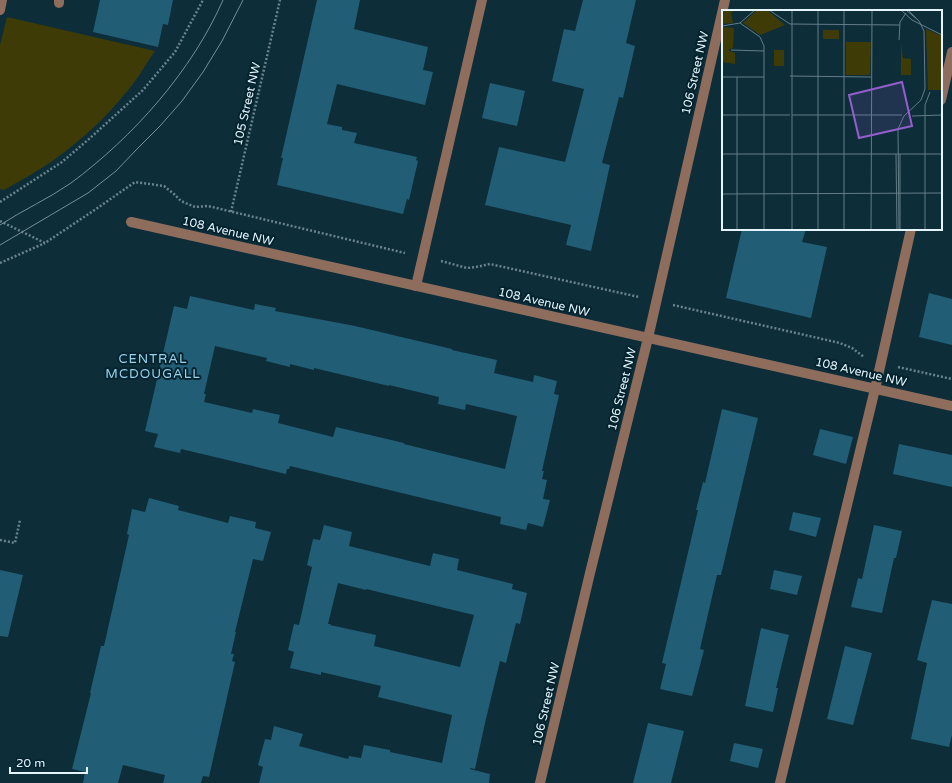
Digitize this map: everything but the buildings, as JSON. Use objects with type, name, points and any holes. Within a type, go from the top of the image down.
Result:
[{"type":"street","points":[[0,10],[2,0]]},
{"type":"street","points":[[416,286],[482,0]]},
{"type":"street","name":"106 Street NW","points":[[723,10],[725,0]]},
{"type":"street","name":"106 Street NW","points":[[540,783],[648,338],[722,13]]},
{"type":"street","points":[[942,96],[952,52]]},
{"type":"street","name":"108 Avenue NW","points":[[131,222],[952,406]]},
{"type":"street","points":[[780,783],[875,388],[911,230]]},
{"type":"path","points":[[0,202],[62,162],[143,90],[175,52],[202,0]]},
{"type":"path","name":"105 Street NW","points":[[231,212],[280,0]]},
{"type":"path","points":[[0,263],[45,243],[135,182],[164,186],[181,201],[194,207],[208,206],[467,268],[490,264],[656,301],[840,343],[852,348],[868,359],[880,363],[952,379]]},
{"type":"path","points":[[0,221],[45,243]]},
{"type":"path","points":[[0,540],[15,543],[20,520]]},
{"type":"shaded area","points":[[7,17],[155,51],[129,89],[98,123],[75,144],[51,162],[4,190],[0,189],[0,45]]},
{"type":"tram line","points":[[0,225],[71,183],[117,145],[138,124],[178,77],[195,52],[223,0]]},
{"type":"tram line","points":[[0,245],[88,193],[116,171],[182,101],[203,72],[222,41],[243,0]]},
{"type":"district","name":"CENTRAL MCDOUGALL","points":[[153,366]]}]
